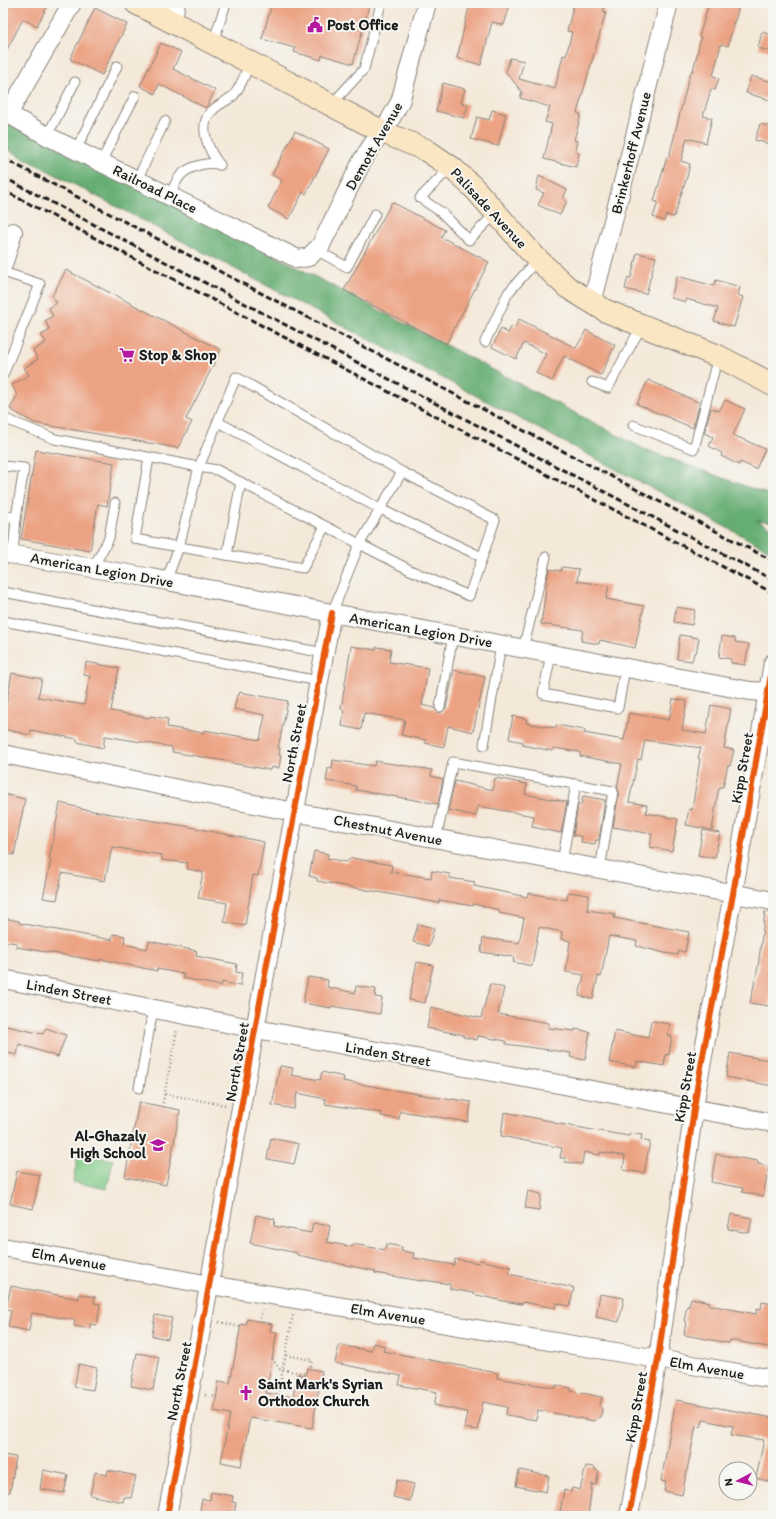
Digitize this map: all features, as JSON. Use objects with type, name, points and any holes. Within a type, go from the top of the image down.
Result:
[{"type":"street","points":[[6,113],[72,3]]},
{"type":"street","name":"Palisade Avenue","points":[[136,3],[174,12],[213,43],[383,132],[426,150],[451,167],[473,187],[537,260],[568,287],[606,311],[718,356],[773,385]]},
{"type":"street","name":"Demott Avenue","points":[[313,254],[321,245],[372,145],[383,132],[400,102],[427,3]]},
{"type":"street","name":"Brinkerhoff Avenue","points":[[592,303],[669,3]]},
{"type":"street","name":"Railroad Place","points":[[6,113],[47,136],[298,259],[313,254]]},
{"type":"street","points":[[3,265],[13,232]]},
{"type":"street","name":"American Legion Drive","points":[[8,554],[166,581],[750,691],[768,692]]},
{"type":"street","name":"North Street","points":[[166,1516],[204,1319],[294,812],[332,613]]},
{"type":"street","name":"Kipp Street","points":[[629,1516],[658,1359],[694,1110],[734,894],[773,663]]},
{"type":"street","name":"Chestnut Avenue","points":[[3,754],[294,812],[773,901]]},
{"type":"street","name":"Linden Street","points":[[3,979],[256,1029],[773,1124]]},
{"type":"street","name":"Elm Avenue","points":[[3,1247],[210,1285],[658,1359],[773,1380]]},
{"type":"lane","points":[[213,43],[226,3]]},
{"type":"lane","points":[[331,105],[364,69],[381,3]]},
{"type":"lane","points":[[170,196],[178,179],[186,171],[210,162],[220,165],[213,156],[206,137],[205,130],[207,118],[213,109],[234,95],[250,63]]},
{"type":"lane","points":[[76,150],[117,66]]},
{"type":"lane","points":[[47,136],[75,82]]},
{"type":"lane","points":[[101,162],[136,96]]},
{"type":"lane","points":[[137,180],[165,121]]},
{"type":"lane","points":[[451,167],[420,198],[441,212],[469,240],[496,213]]},
{"type":"lane","points":[[313,254],[347,267],[375,214]]},
{"type":"lane","points":[[485,342],[508,293],[537,260]]},
{"type":"lane","points":[[3,272],[40,284],[3,375]]},
{"type":"lane","points":[[592,382],[608,388],[642,325]]},
{"type":"lane","points":[[633,425],[694,449],[718,356]]},
{"type":"lane","points":[[3,418],[55,439],[149,458],[199,467],[217,470],[359,545],[410,570],[469,596],[495,520],[402,472],[236,377],[199,467],[179,547],[166,581]]},
{"type":"lane","points":[[218,422],[380,509],[482,557]]},
{"type":"lane","points":[[149,458],[135,539],[303,568],[325,526]]},
{"type":"lane","points":[[3,466],[24,468],[16,518],[8,554]]},
{"type":"lane","points":[[332,613],[359,545],[402,472]]},
{"type":"lane","points":[[227,555],[241,482]]},
{"type":"lane","points":[[93,568],[109,538],[115,503]]},
{"type":"lane","points":[[3,515],[16,518]]},
{"type":"lane","points":[[523,649],[546,557]]},
{"type":"lane","points":[[3,592],[324,653]]},
{"type":"lane","points":[[3,620],[319,681]]},
{"type":"lane","points":[[440,707],[453,636]]},
{"type":"lane","points":[[484,745],[502,645]]},
{"type":"lane","points":[[551,654],[543,694],[618,708],[625,668]]},
{"type":"lane","points":[[436,839],[453,762],[613,790],[600,869]]},
{"type":"lane","points":[[562,862],[576,784]]},
{"type":"lane","points":[[139,1088],[152,1009]]},
{"type":"path","points":[[162,1107],[180,1014]]},
{"type":"path","points":[[165,1094],[242,1108]]},
{"type":"path","points":[[278,1395],[296,1299]]},
{"type":"path","points":[[204,1319],[240,1326]]},
{"type":"path","points":[[286,1355],[312,1360],[310,1369]]},
{"type":"path","points":[[272,1359],[280,1369],[306,1374]]},
{"type":"green space","points":[[3,113],[644,449],[773,496],[773,522],[756,520],[773,529],[773,552],[3,147]]},
{"type":"green space","points":[[78,1153],[113,1160],[107,1189],[73,1182]]},
{"type":"building","points":[[3,3],[49,3],[37,26],[23,19],[3,57]]},
{"type":"building","name":"Post Office","points":[[272,3],[370,3],[353,64],[322,55],[321,60],[294,52],[295,48],[262,39]]},
{"type":"building","points":[[470,3],[491,3],[509,8],[504,25],[492,22],[481,65],[457,58]]},
{"type":"building","points":[[574,3],[602,3],[601,5],[605,6],[603,11],[606,12],[577,113],[581,114],[574,140],[577,141],[575,152],[579,153],[576,167],[544,159],[552,124],[545,122],[550,107],[520,98],[522,92],[506,72],[510,58],[524,61],[519,79],[555,89],[563,55],[566,56],[572,32],[567,31]]},
{"type":"building","points":[[709,3],[740,3],[728,46],[721,44],[713,76],[719,78],[715,90],[711,89],[703,116],[712,118],[706,143],[687,138],[681,161],[690,164],[687,177],[674,217],[666,215],[664,221],[653,217],[658,202],[654,201],[667,157],[669,157],[689,77],[692,70],[693,71],[701,37],[699,37]]},
{"type":"building","points":[[95,8],[127,24],[102,75],[70,59]]},
{"type":"building","points":[[762,32],[773,35],[773,52],[758,48]]},
{"type":"building","points":[[161,43],[181,52],[173,69],[215,90],[206,108],[159,84],[155,94],[140,86]]},
{"type":"building","points":[[751,76],[773,82],[773,101],[746,93]]},
{"type":"building","points":[[443,83],[465,89],[461,103],[468,104],[464,118],[436,111]]},
{"type":"building","points":[[492,110],[506,114],[498,146],[471,139],[477,117],[489,120]]},
{"type":"building","points":[[760,124],[773,127],[769,144],[755,140]]},
{"type":"building","points":[[295,131],[329,149],[306,194],[303,192],[289,219],[268,208],[282,180],[272,175]]},
{"type":"building","points":[[539,176],[567,190],[563,199],[567,201],[560,215],[538,205],[544,193],[536,190]]},
{"type":"building","points":[[392,202],[445,230],[441,237],[489,262],[446,344],[344,290]]},
{"type":"building","points":[[637,253],[656,257],[646,294],[625,289],[628,277],[631,278]]},
{"type":"building","name":"Stop & Shop","points":[[66,270],[221,350],[186,419],[192,422],[178,448],[34,423],[10,409],[17,395],[12,385],[29,375],[24,368],[38,359],[33,351],[46,342],[41,335],[50,330],[45,321],[53,316],[49,308],[57,303],[52,296]]},
{"type":"building","points":[[677,276],[714,286],[716,280],[740,287],[738,295],[743,297],[734,327],[714,321],[718,308],[686,299],[686,302],[671,298]]},
{"type":"building","points":[[519,319],[576,348],[586,330],[615,345],[601,375],[564,356],[552,381],[536,373],[546,354],[524,343],[516,359],[492,347],[501,329],[508,333],[512,326],[515,327]]},
{"type":"building","points":[[648,380],[700,403],[693,428],[637,404]]},
{"type":"building","points":[[725,400],[745,409],[733,435],[765,449],[756,469],[740,462],[739,465],[721,456],[722,453],[709,446],[713,437],[704,433],[711,408],[719,411]]},
{"type":"building","points":[[36,450],[114,463],[107,506],[98,504],[90,551],[21,539]]},
{"type":"building","points":[[562,567],[579,569],[577,581],[609,586],[606,599],[644,606],[635,648],[600,640],[599,644],[581,641],[583,630],[541,624],[549,569],[561,571]]},
{"type":"building","points":[[676,607],[695,610],[692,625],[674,622]]},
{"type":"building","points":[[680,635],[699,638],[696,653],[694,653],[692,661],[677,659]]},
{"type":"building","points":[[722,636],[735,638],[735,642],[749,644],[745,665],[731,663],[731,659],[719,657]]},
{"type":"building","points":[[351,646],[376,650],[376,647],[391,649],[389,662],[428,668],[422,705],[434,708],[439,713],[446,708],[454,670],[485,677],[473,732],[448,726],[444,747],[425,743],[426,740],[401,735],[405,720],[364,713],[361,730],[342,726],[344,710],[341,709]]},
{"type":"building","points":[[86,662],[119,668],[111,711],[149,718],[150,716],[168,719],[167,727],[204,733],[204,730],[260,740],[265,715],[234,709],[237,695],[239,695],[240,692],[288,701],[278,748],[280,748],[279,755],[281,756],[279,768],[271,767],[270,770],[231,763],[232,762],[172,752],[172,747],[105,736],[103,748],[77,742],[77,739],[31,730],[30,735],[3,729],[3,720],[12,673],[42,679],[38,697],[84,705],[90,676],[84,675]]},
{"type":"building","points":[[673,699],[687,701],[682,730],[706,734],[711,705],[731,709],[724,748],[734,750],[730,766],[728,765],[723,787],[720,787],[718,792],[712,830],[686,825],[689,809],[692,810],[700,759],[698,758],[701,748],[645,740],[641,760],[638,759],[629,802],[647,805],[646,813],[678,819],[672,851],[650,847],[652,834],[613,827],[619,792],[617,787],[622,764],[580,756],[580,752],[553,748],[553,751],[522,745],[523,742],[509,739],[513,716],[527,719],[526,723],[556,728],[556,725],[585,730],[584,733],[624,740],[629,713],[669,720]]},
{"type":"building","points":[[333,760],[374,766],[375,761],[432,770],[431,776],[443,779],[438,804],[356,790],[356,786],[326,781],[328,768],[332,769]]},
{"type":"building","points":[[495,778],[527,784],[525,794],[567,802],[561,833],[532,827],[534,816],[478,806],[476,816],[448,810],[455,781],[493,790]]},
{"type":"building","points":[[3,794],[25,799],[14,855],[3,853]]},
{"type":"building","points":[[583,796],[605,800],[599,840],[596,840],[595,844],[581,842],[582,837],[573,835],[578,805],[581,805]]},
{"type":"building","points":[[60,803],[81,809],[185,826],[264,842],[258,876],[253,875],[245,926],[224,922],[227,903],[198,898],[203,872],[187,869],[188,863],[162,860],[162,855],[112,847],[105,881],[62,873],[57,900],[43,898]]},
{"type":"building","points":[[703,830],[720,833],[715,858],[698,855]]},
{"type":"building","points":[[314,851],[328,854],[327,858],[346,862],[352,858],[392,865],[391,872],[431,878],[432,871],[450,874],[450,878],[475,882],[474,886],[527,897],[528,893],[567,900],[568,892],[589,895],[587,910],[615,914],[614,918],[689,932],[685,952],[679,951],[678,955],[665,953],[636,946],[637,941],[609,936],[601,977],[598,976],[593,999],[579,996],[584,975],[566,972],[570,941],[561,939],[562,932],[539,927],[532,966],[513,962],[514,957],[481,952],[483,938],[519,943],[524,918],[499,913],[500,910],[473,904],[473,906],[439,900],[439,903],[317,881],[317,878],[309,876]]},
{"type":"building","points":[[765,912],[773,913],[773,987],[769,1006],[750,1003],[758,967]]},
{"type":"building","points":[[3,918],[19,921],[19,923],[112,940],[113,934],[125,936],[124,944],[147,949],[149,941],[197,951],[196,956],[237,964],[236,972],[242,973],[240,986],[222,982],[221,986],[183,978],[184,974],[157,969],[157,971],[100,959],[100,961],[16,947],[17,943],[3,941]]},
{"type":"building","points":[[418,924],[434,928],[429,946],[413,942]]},
{"type":"building","points":[[417,962],[433,965],[425,1003],[409,1000]]},
{"type":"building","points":[[308,977],[328,980],[327,987],[355,993],[356,986],[376,989],[375,997],[382,998],[380,1014],[303,1003]]},
{"type":"building","points":[[490,984],[504,988],[498,1014],[549,1023],[548,1028],[575,1031],[575,1029],[590,1032],[585,1060],[570,1057],[571,1053],[506,1044],[506,1041],[478,1036],[477,1040],[463,1037],[464,1035],[427,1028],[431,1007],[481,1018]]},
{"type":"building","points":[[651,1021],[670,1024],[668,1035],[672,1036],[669,1055],[666,1054],[664,1066],[637,1061],[636,1067],[609,1062],[615,1031],[648,1038]]},
{"type":"building","points":[[6,1026],[43,1034],[46,1028],[66,1035],[58,1057],[19,1044],[17,1055],[3,1052],[3,1041]]},
{"type":"building","points":[[730,1053],[773,1061],[773,1086],[726,1077]]},
{"type":"building","points":[[280,1066],[293,1068],[291,1075],[320,1080],[322,1072],[344,1077],[343,1081],[471,1102],[468,1122],[400,1111],[399,1119],[381,1116],[382,1113],[325,1104],[326,1099],[297,1093],[294,1109],[272,1105]]},
{"type":"building","points":[[139,1102],[180,1110],[166,1185],[125,1177]]},
{"type":"building","points":[[504,1112],[555,1122],[554,1123],[629,1136],[630,1133],[642,1135],[641,1140],[650,1142],[644,1173],[623,1170],[625,1156],[600,1152],[600,1155],[584,1152],[582,1164],[565,1162],[566,1158],[560,1158],[562,1148],[501,1136]]},
{"type":"building","points":[[271,1138],[299,1144],[294,1164],[267,1159]]},
{"type":"building","points":[[716,1154],[758,1161],[758,1164],[769,1166],[763,1196],[742,1192],[743,1188],[711,1182]]},
{"type":"building","points":[[17,1171],[40,1175],[33,1209],[10,1204]]},
{"type":"building","points":[[528,1191],[541,1194],[539,1210],[525,1208]]},
{"type":"building","points":[[731,1214],[752,1218],[749,1233],[728,1229]]},
{"type":"building","points":[[256,1215],[275,1219],[274,1226],[311,1233],[313,1223],[330,1226],[327,1242],[353,1247],[353,1244],[385,1250],[386,1244],[402,1247],[401,1251],[414,1253],[413,1258],[454,1265],[455,1259],[479,1263],[480,1260],[511,1267],[509,1274],[574,1288],[570,1306],[556,1303],[555,1308],[523,1302],[522,1304],[503,1301],[450,1289],[450,1284],[375,1273],[375,1271],[297,1255],[297,1253],[250,1243]]},
{"type":"building","points":[[11,1286],[79,1299],[79,1294],[95,1297],[94,1303],[100,1304],[97,1325],[90,1324],[90,1329],[74,1326],[75,1320],[32,1313],[29,1331],[8,1327],[11,1310],[6,1309]]},
{"type":"building","points":[[600,1294],[624,1298],[619,1322],[596,1317]]},
{"type":"building","points":[[691,1298],[710,1302],[709,1305],[756,1314],[757,1308],[761,1309],[762,1302],[773,1304],[773,1348],[730,1340],[729,1343],[684,1335],[686,1321],[684,1321],[687,1306],[689,1306]]},
{"type":"building","points":[[155,1315],[172,1318],[168,1339],[152,1336]]},
{"type":"building","points":[[247,1319],[272,1324],[270,1331],[277,1332],[266,1393],[293,1397],[297,1374],[305,1376],[307,1368],[322,1371],[312,1428],[250,1418],[241,1466],[221,1462],[230,1414],[214,1411],[219,1381],[230,1383],[241,1324],[246,1325]]},
{"type":"building","points":[[373,1343],[385,1346],[383,1351],[498,1373],[497,1378],[556,1388],[556,1385],[571,1388],[571,1391],[602,1397],[600,1406],[602,1409],[601,1416],[594,1421],[538,1410],[536,1420],[506,1415],[507,1407],[483,1402],[478,1430],[464,1428],[467,1412],[434,1405],[437,1392],[399,1385],[401,1376],[335,1363],[339,1345],[371,1351]]},
{"type":"building","points":[[137,1353],[159,1357],[153,1390],[131,1386]]},
{"type":"building","points":[[79,1364],[97,1368],[93,1390],[74,1387]]},
{"type":"building","points":[[676,1400],[773,1418],[773,1467],[770,1482],[758,1479],[758,1468],[764,1440],[731,1435],[733,1426],[703,1420],[701,1427],[696,1426],[682,1495],[664,1491],[666,1482],[661,1481]]},
{"type":"building","points":[[3,1455],[16,1457],[10,1492],[3,1492]]},
{"type":"building","points":[[586,1466],[595,1467],[595,1470],[599,1471],[596,1485],[592,1484],[588,1516],[560,1512],[564,1490],[571,1492],[572,1488],[580,1490]]},
{"type":"building","points":[[43,1470],[68,1475],[64,1493],[40,1489]]},
{"type":"building","points":[[108,1470],[136,1476],[131,1498],[124,1497],[123,1502],[90,1495],[95,1472],[107,1475]]},
{"type":"building","points":[[519,1470],[549,1476],[546,1492],[516,1486]]},
{"type":"building","points":[[397,1480],[414,1484],[410,1501],[393,1497]]},
{"type":"building","points":[[211,1492],[233,1496],[232,1502],[236,1503],[234,1516],[199,1516],[202,1499],[210,1500]]},
{"type":"railway","points":[[3,158],[773,561]]},
{"type":"railway","points":[[3,177],[773,580]]},
{"type":"railway","points":[[3,190],[773,593]]},
{"type":"cycle path","points":[[167,1516],[332,613]]},
{"type":"cycle path","points":[[629,1516],[658,1359],[697,1088],[733,894],[773,663]]},
{"type":"place","name":"Post Office","points":[[315,25]]},
{"type":"place","name":"Stop & Shop","points":[[127,355]]},
{"type":"place","name":"Al-Ghazaly High School","points":[[158,1145]]},
{"type":"place","name":"Saint Mark's Syrian Orthodox Church","points":[[246,1393]]}]
